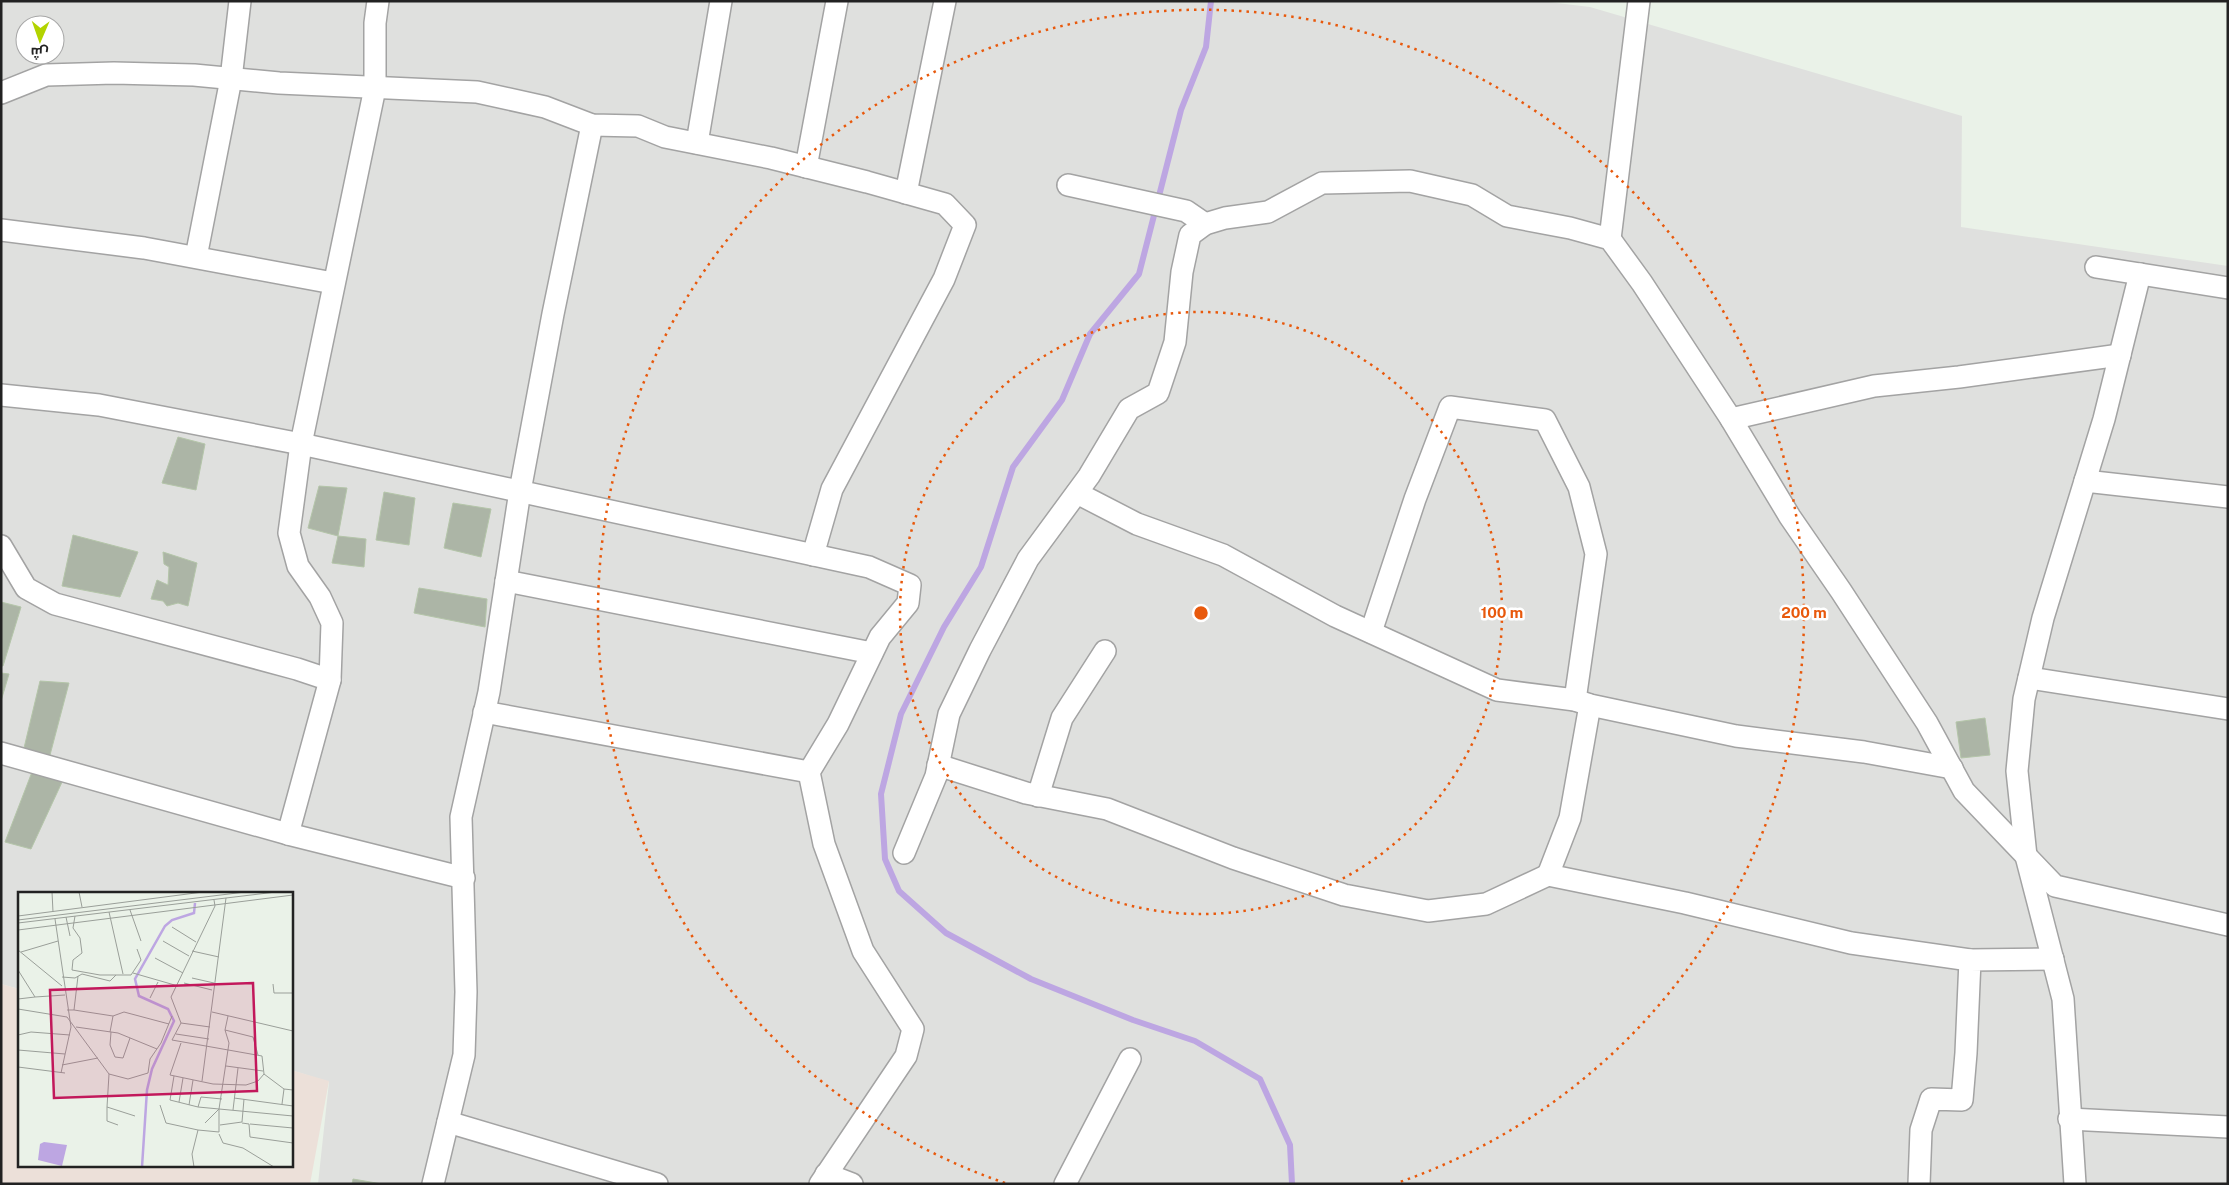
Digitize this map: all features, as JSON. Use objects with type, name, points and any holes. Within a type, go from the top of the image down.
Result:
[{"type":"street","points":[[196,257],[230,79],[240,1]]},
{"type":"street","points":[[288,834],[330,680],[332,624],[320,597],[298,566],[289,533],[301,444],[375,88],[375,23],[378,1]]},
{"type":"street","points":[[697,143],[721,1]]},
{"type":"street","points":[[806,167],[837,1]]},
{"type":"street","points":[[906,193],[945,1]]},
{"type":"street","points":[[1610,239],[1639,1]]},
{"type":"street","points":[[1,93],[46,75],[114,73],[194,75],[375,88],[477,92],[545,107],[592,125],[638,126],[665,137],[806,167],[945,204],[965,224],[944,279],[867,419],[832,489],[813,555]]},
{"type":"street","points":[[433,1184],[464,1055],[466,992],[461,817],[484,712],[520,491],[553,314],[592,125]]},
{"type":"street","points":[[904,853],[936,776],[949,714],[1028,559],[1077,492],[1129,409],[1158,393],[1175,342],[1182,272],[1190,235],[1205,224],[1225,218],[1268,212],[1322,183],[1410,182],[1472,195],[1507,216],[1570,228],[1610,239],[1642,283],[1731,419],[1790,517],[1927,723],[1964,791],[2054,886],[2228,925]]},
{"type":"street","points":[[1068,185],[1186,212],[1205,224]]},
{"type":"street","points":[[1,230],[144,248],[333,283]]},
{"type":"street","points":[[2096,267],[2228,288]]},
{"type":"street","points":[[2075,1184],[2069,1119],[2063,999],[2026,856],[2017,771],[2024,699],[2043,618],[2104,419],[2140,274]]},
{"type":"street","points":[[1731,419],[1874,386],[2120,354]]},
{"type":"street","points":[[1,395],[99,405],[301,444],[869,567],[910,585],[908,603],[880,637],[838,724],[809,772],[824,844],[863,951],[913,1029],[906,1056],[823,1179],[852,1184]]},
{"type":"street","points":[[1371,632],[1415,499],[1450,407],[1545,420],[1579,487],[1596,554],[1583,703],[1570,818],[1548,875]]},
{"type":"street","points":[[2085,481],[2228,497]]},
{"type":"street","points":[[1077,492],[1137,524],[1223,554],[1335,616],[1497,690],[1583,703],[1736,736],[1864,752],[1952,768]]},
{"type":"street","points":[[1,546],[26,588],[55,604],[297,669],[330,680]]},
{"type":"street","points":[[506,581],[872,653]]},
{"type":"street","points":[[1038,796],[1062,718],[1105,651]]},
{"type":"street","points":[[2029,678],[2228,710]]},
{"type":"street","points":[[484,712],[809,772]]},
{"type":"street","points":[[1,753],[288,834],[464,878]]},
{"type":"street","points":[[938,764],[1038,796],[1107,809],[1233,858],[1344,894],[1428,912],[1486,904],[1548,875],[1685,903],[1851,943],[1970,960],[2053,960]]},
{"type":"street","points":[[1919,1184],[1921,1130],[1932,1100],[1962,1100],[1970,960]]},
{"type":"street","points":[[1065,1184],[1130,1060]]},
{"type":"street","points":[[2069,1119],[2228,1127]]},
{"type":"street","points":[[448,1122],[657,1184]]},
{"type":"shaded area","points":[[1,1],[1540,1],[1590,7],[1962,116],[1961,227],[2228,266],[2228,1184],[318,1184],[329,1082],[292,1070],[292,892],[18,892],[18,989],[1,984]]},
{"type":"shaded area","points":[[1,984],[18,989],[18,1168],[292,1168],[292,1070],[329,1081],[310,1184],[1,1184]]},
{"type":"building","points":[[178,437],[205,444],[196,490],[162,483]]},
{"type":"building","points":[[319,486],[347,488],[338,536],[308,528]]},
{"type":"building","points":[[384,492],[415,498],[409,545],[376,540]]},
{"type":"building","points":[[453,503],[491,509],[481,557],[444,548]]},
{"type":"building","points":[[73,535],[138,552],[120,597],[62,586]]},
{"type":"building","points":[[338,536],[366,539],[364,567],[332,563]]},
{"type":"building","points":[[163,552],[197,563],[188,606],[178,603],[167,606],[163,601],[151,599],[157,580],[168,585],[169,567],[164,564]]},
{"type":"building","points":[[419,588],[487,599],[485,627],[414,613]]},
{"type":"building","points":[[1,602],[21,607],[3,666],[1,666]]},
{"type":"building","points":[[1,673],[9,674],[1,701]]},
{"type":"building","points":[[40,681],[69,683],[50,755],[24,748]]},
{"type":"building","points":[[1985,718],[1990,755],[1961,758],[1956,722]]},
{"type":"building","points":[[32,772],[63,780],[31,849],[5,842]]},
{"type":"building","points":[[353,1179],[382,1184],[352,1184]]},
{"type":"waterway","points":[[1211,1],[1206,47],[1181,110],[1139,274],[1090,334],[1062,400],[1013,467],[981,567],[944,627],[901,714],[881,794],[885,859],[899,891],[946,933],[1031,979],[1133,1020],[1195,1041],[1260,1079],[1290,1145],[1292,1184]]}]
